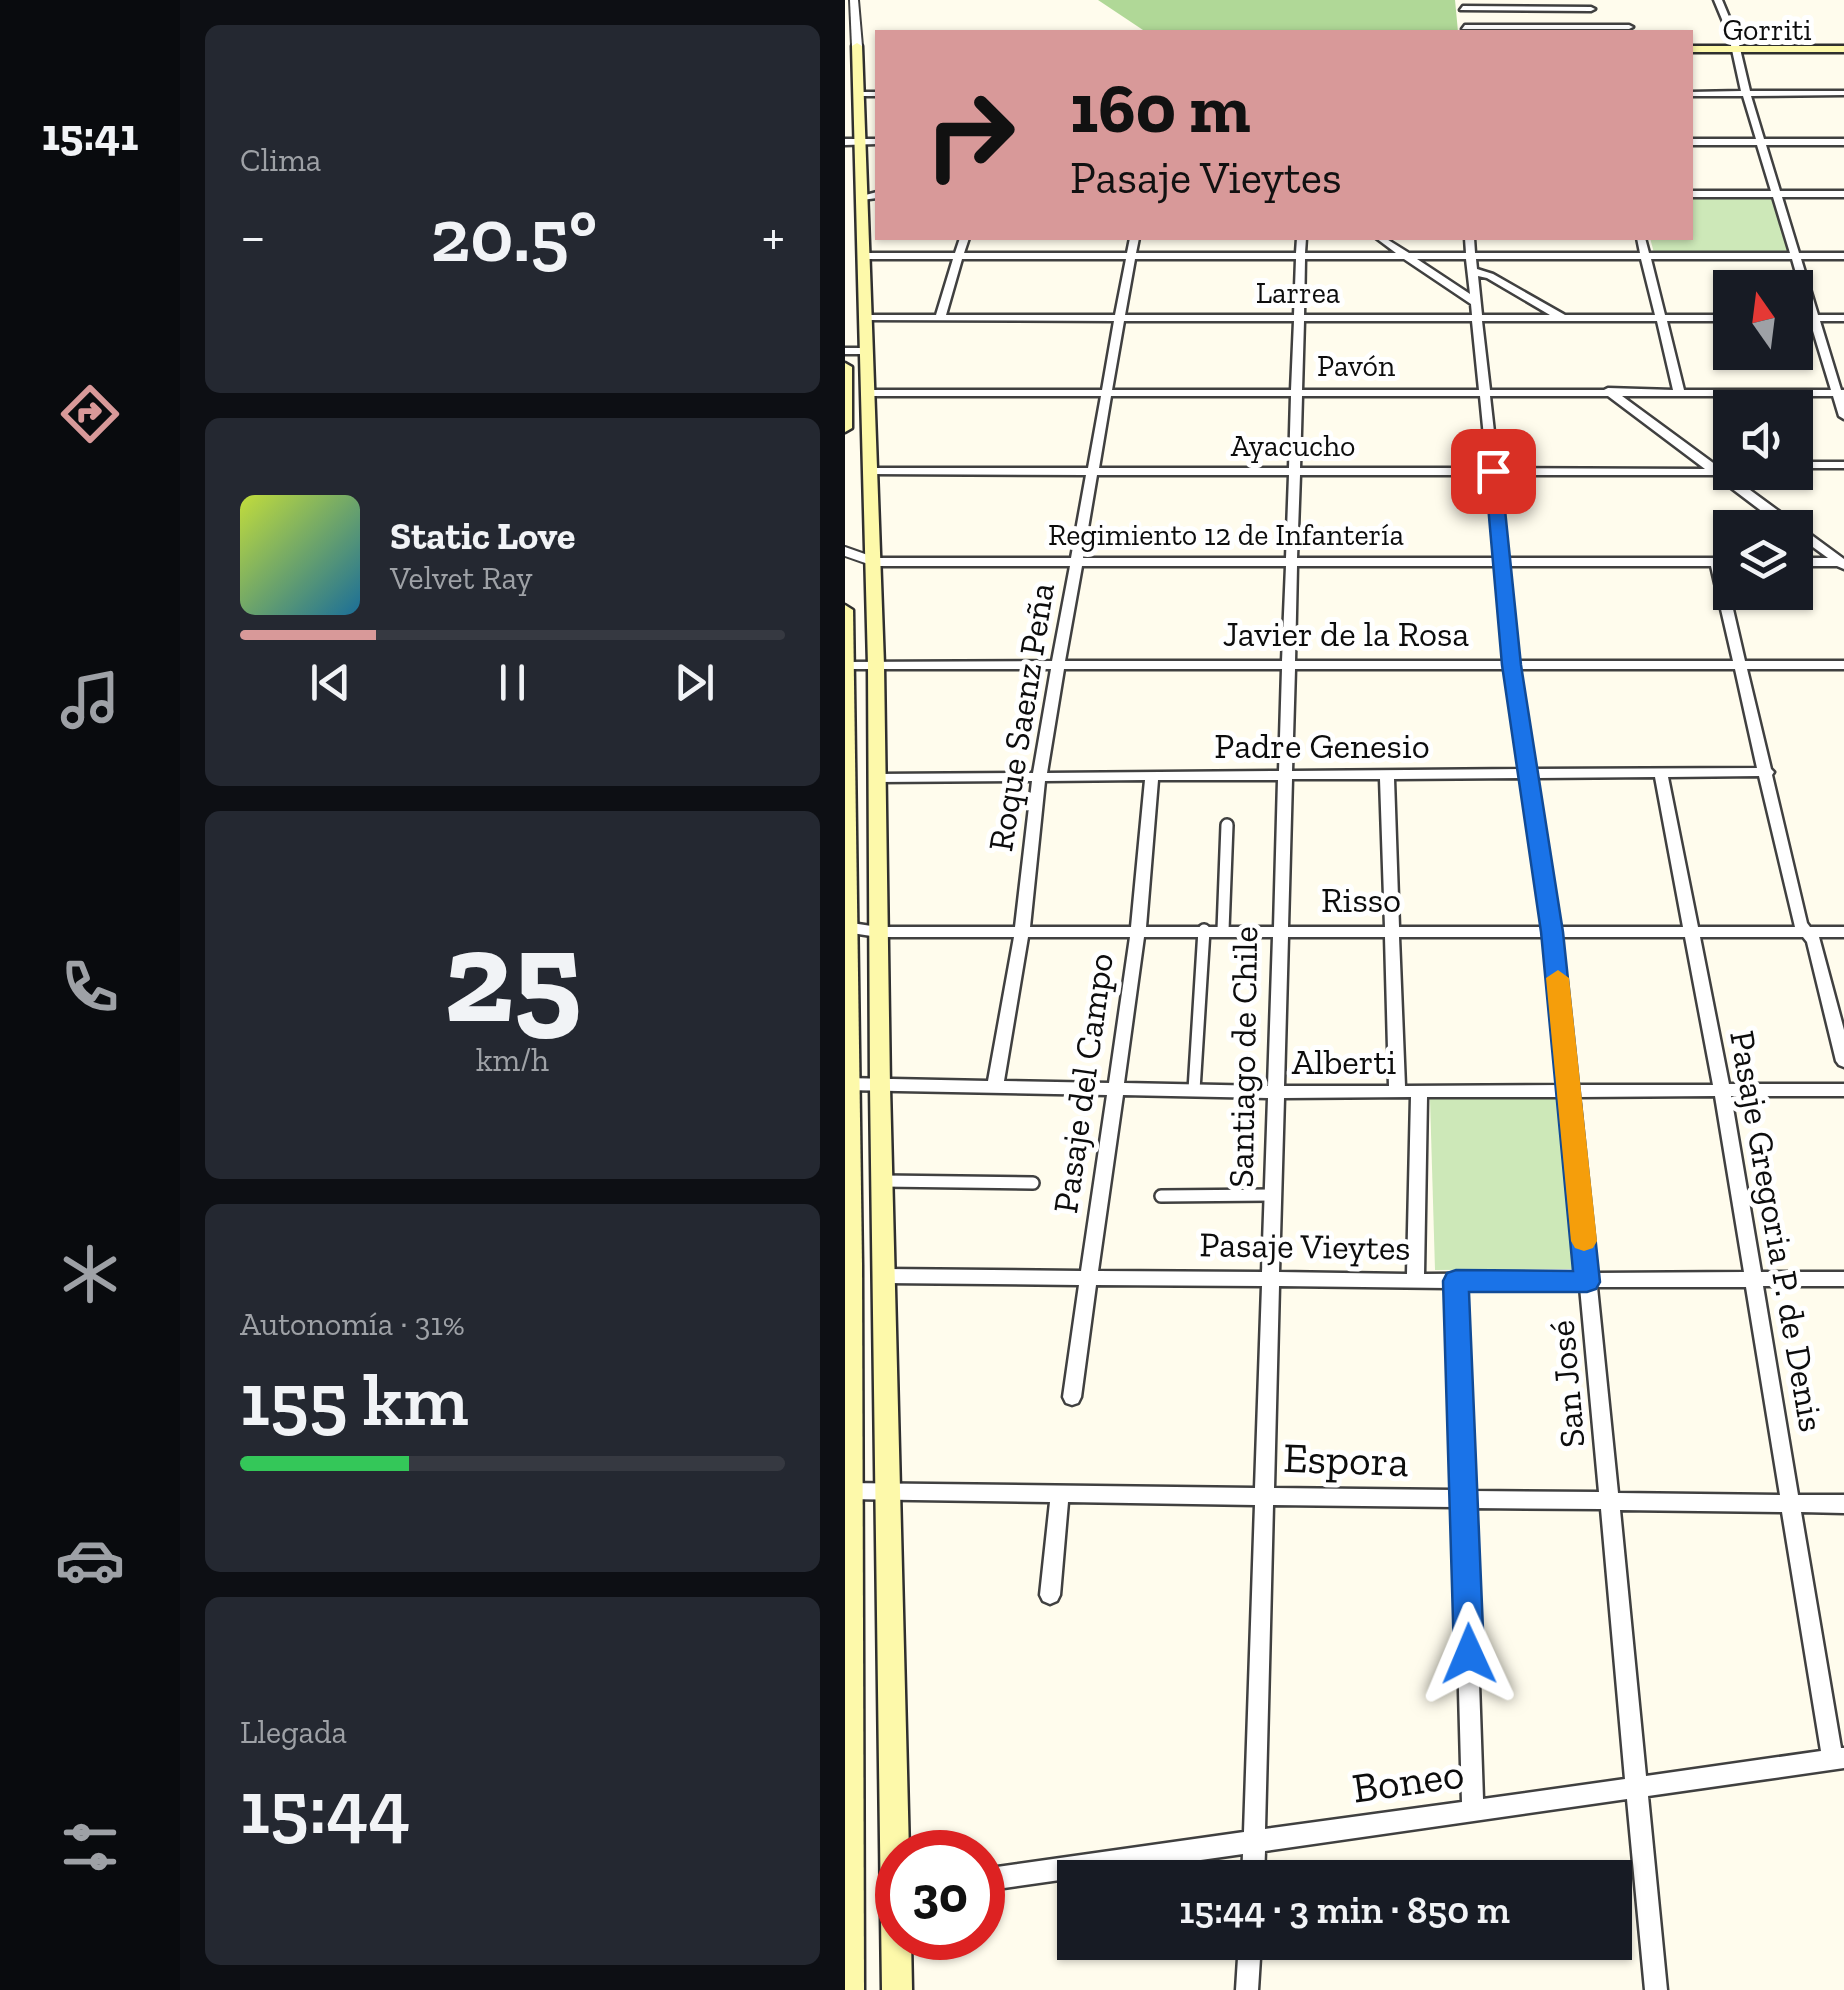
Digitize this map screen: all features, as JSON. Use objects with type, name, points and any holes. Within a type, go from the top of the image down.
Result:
[{"type":"main road","points":[[874,50],[851,48],[870,196],[864,256],[877,665],[880,1087],[895,1830]]},
{"type":"main road","name":"Gorriti","points":[[1693,52],[1844,52]]},
{"type":"main road","points":[[845,366],[845,428]]},
{"type":"main road","points":[[845,610],[849,1990]]},
{"type":"main road","points":[[897,1960],[897,1990]]},
{"type":"street","points":[[851,48],[854,0]]},
{"type":"street","points":[[1719,0],[1844,416]]},
{"type":"street","points":[[1595,30],[1590,4],[1463,4],[1465,30],[1595,30],[1629,27]]},
{"type":"street","points":[[859,94],[875,94]]},
{"type":"street","points":[[1693,94],[1844,94]]},
{"type":"street","points":[[845,142],[875,142]]},
{"type":"street","points":[[1693,142],[1844,142]]},
{"type":"street","points":[[1693,194],[1844,194]]},
{"type":"street","points":[[939,318],[964,240]]},
{"type":"street","name":"Roque Saenz Peña","points":[[995,1088],[1022,931],[1058,665],[1134,240]]},
{"type":"street","name":"Santiago de Chile","points":[[1254,1860],[1301,240]]},
{"type":"street","points":[[1383,240],[1477,311]]},
{"type":"street","points":[[1641,240],[1679,391]]},
{"type":"street","points":[[1470,255],[1490,276],[1564,319]]},
{"type":"street","name":"San José","points":[[1470,255],[1512,665],[1552,932],[1570,1090],[1655,1990]]},
{"type":"street","points":[[864,256],[1844,256]]},
{"type":"street","name":"Larrea","points":[[866,318],[1300,318],[1477,311],[1564,319],[1713,318]]},
{"type":"street","points":[[1815,318],[1844,318]]},
{"type":"street","points":[[845,350],[867,351]]},
{"type":"street","points":[[1607,391],[1713,470]]},
{"type":"street","name":"Pavón","points":[[869,393],[1840,393]]},
{"type":"street","points":[[1813,465],[1844,465]]},
{"type":"street","name":"Ayacucho","points":[[871,472],[1713,472]]},
{"type":"street","points":[[1740,490],[1769,510]]},
{"type":"street","points":[[1813,542],[1843,563]]},
{"type":"street","name":"Regimiento 12 de Infantería","points":[[845,551],[874,562],[1713,562]]},
{"type":"street","points":[[1813,562],[1843,563]]},
{"type":"street","points":[[1732,610],[1800,924],[1814,941],[1844,1060]]},
{"type":"street","name":"Javier de la Rosa","points":[[847,665],[1844,664]]},
{"type":"street","name":"Padre Genesio","points":[[877,778],[1767,772]]},
{"type":"street","name":"Pasaje Gregoria P. de Denis","points":[[1661,774],[1721,1090],[1790,1505],[1839,1759]]},
{"type":"street","points":[[1387,776],[1397,1092]]},
{"type":"street","name":"Pasaje del Campo","points":[[1072,1397],[1137,930],[1152,778]]},
{"type":"street","points":[[1223,930],[1227,825]]},
{"type":"street","name":"Risso","points":[[847,927],[879,932],[1844,932]]},
{"type":"street","points":[[1194,1090],[1204,930]]},
{"type":"street","name":"Alberti","points":[[847,1084],[1277,1092],[1844,1090]]},
{"type":"street","points":[[1415,1280],[1419,1092]]},
{"type":"street","points":[[883,1182],[1033,1182]]},
{"type":"street","points":[[1161,1196],[1274,1195]]},
{"type":"street","name":"Pasaje Vieytes","points":[[885,1276],[1587,1282],[1844,1280]]},
{"type":"street","points":[[1456,1281],[1473,1808]]},
{"type":"street","name":"Espora","points":[[847,1491],[1844,1504]]},
{"type":"street","points":[[1050,1595],[1060,1493]]},
{"type":"street","name":"Boneo","points":[[1005,1877],[1255,1838],[1839,1759]]},
{"type":"street","points":[[1247,1990],[1249,1960]]},
{"type":"green space","points":[[1098,0],[1455,0],[1458,30],[1143,30]]},
{"type":"green space","points":[[1771,197],[1789,252],[1654,253],[1651,240],[1693,240],[1693,198]]},
{"type":"green space","points":[[1430,1099],[1562,1099],[1574,1269],[1435,1270]]},
{"type":"slow traffic","points":[[1558,978],[1584,1241]]},
{"type":"route","points":[[1469,1654],[1456,1281],[1587,1282],[1552,932],[1526,775],[1493,471]]}]
